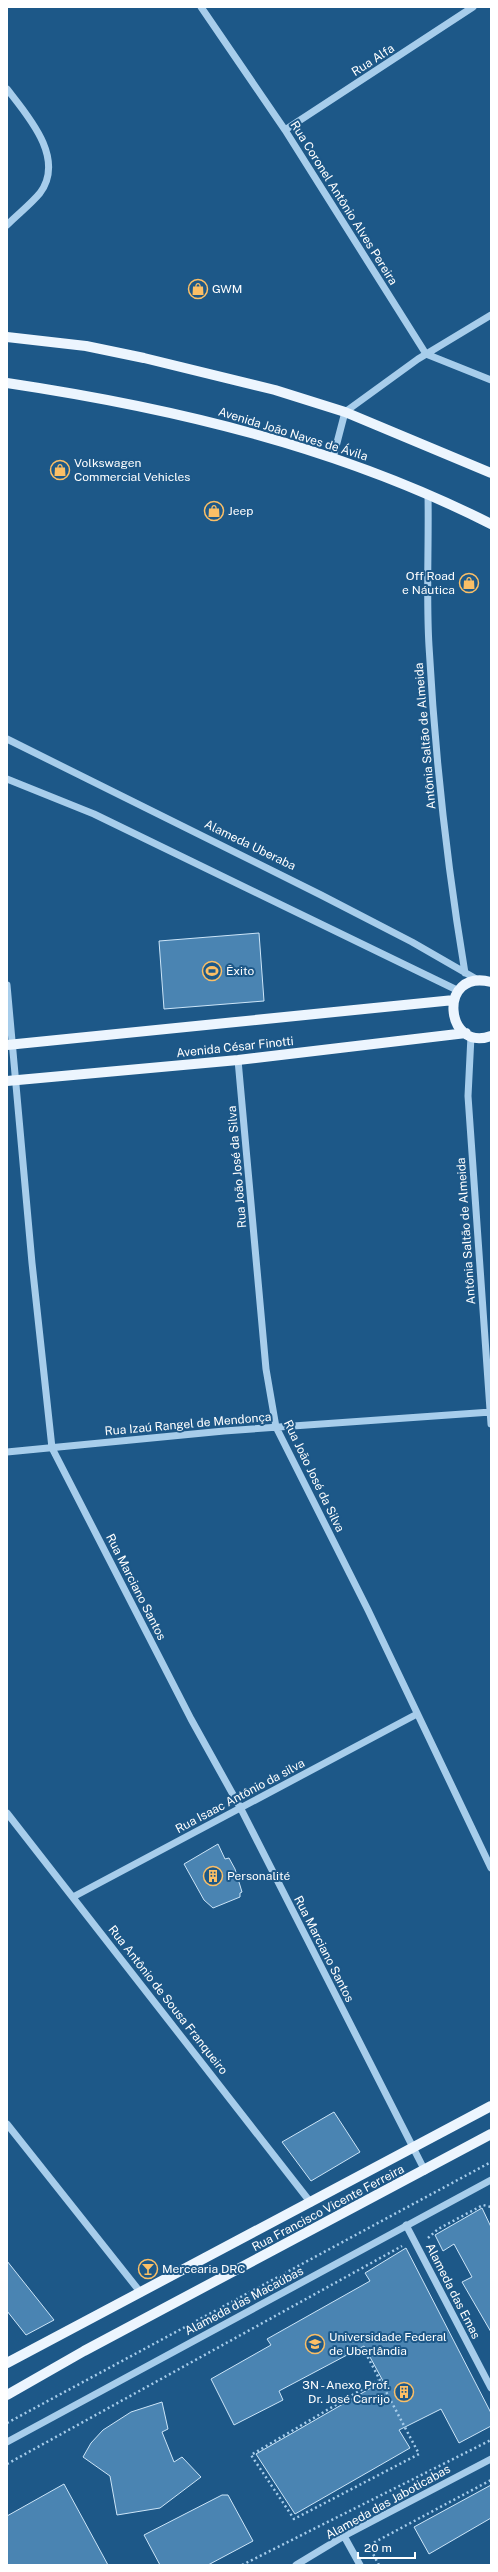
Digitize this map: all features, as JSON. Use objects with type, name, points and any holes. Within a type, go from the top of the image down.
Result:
[{"type":"main road","points":[[7,336],[86,346],[144,358],[276,390],[345,412],[491,473]]},
{"type":"main road","name":"Avenida João Naves de Ávila","points":[[7,383],[98,397],[207,421],[333,458],[428,495],[491,524]]},
{"type":"main road","points":[[478,980],[465,985],[459,990],[454,1000],[454,1018],[468,1034],[479,1038],[491,1036]]},
{"type":"main road","name":"Alameda Uberaba","points":[[478,980],[491,982]]},
{"type":"main road","name":"Avenida César Finotti","points":[[10,1045],[454,1000]]},
{"type":"main road","name":"Avenida César Finotti","points":[[11,1081],[238,1060],[468,1034]]},
{"type":"main road","name":"Rua Francisco Vicente Ferreira","points":[[7,2363],[414,2149],[491,2106]]},
{"type":"main road","name":"Rua Francisco Vicente Ferreira","points":[[7,2395],[84,2351],[425,2171],[491,2134]]},
{"type":"street","name":"Rua Coronel Antônio Alves Pereira","points":[[201,7],[285,130],[426,354]]},
{"type":"street","name":"Rua Alfa","points":[[285,130],[473,7]]},
{"type":"street","points":[[7,89],[40,136],[47,152],[49,166],[41,192],[7,225]]},
{"type":"street","points":[[333,458],[345,412],[426,354],[491,315]]},
{"type":"street","points":[[426,354],[491,380]]},
{"type":"street","name":"Antônia Saltão de Almeida","points":[[428,495],[429,644],[438,769],[452,899],[465,973]]},
{"type":"street","name":"Alameda Uberaba","points":[[7,739],[342,906],[412,942],[478,980]]},
{"type":"street","points":[[7,779],[94,814],[459,990]]},
{"type":"street","name":"Rua Marciano Santos","points":[[7,984],[11,1081],[52,1448],[190,1719],[241,1809],[425,2171]]},
{"type":"street","name":"Antônia Saltão de Almeida","points":[[468,1034],[468,1096],[491,1424]]},
{"type":"street","name":"Rua João José da Silva","points":[[238,1060],[266,1369],[276,1427],[368,1610],[491,1868]]},
{"type":"street","name":"Rua Izaú Rangel de Mendonça","points":[[7,1452],[276,1427],[490,1412]]},
{"type":"street","name":"Rua Isaac Antônio da silva","points":[[74,1897],[417,1714]]},
{"type":"street","name":"Rua Antônio de Sousa Franqueiro","points":[[7,1813],[74,1897],[311,2203]]},
{"type":"street","points":[[7,2124],[141,2293]]},
{"type":"street","name":"Alameda das Macaúbas","points":[[7,2442],[406,2226],[490,2183]]},
{"type":"street","name":"Alameda das Emas","points":[[406,2226],[491,2388]]},
{"type":"street","name":"Alameda das Jaboticabas","points":[[296,2565],[344,2536],[491,2459]]},
{"type":"street","points":[[344,2536],[360,2565]]},
{"type":"path","points":[[7,2423],[491,2162]]},
{"type":"path","points":[[427,2242],[428,2237],[438,2229],[483,2205],[491,2207]]},
{"type":"path","points":[[7,2464],[408,2244]]},
{"type":"path","points":[[363,2348],[378,2380],[419,2454],[294,2519],[251,2454],[378,2380]]},
{"type":"path","points":[[242,2565],[491,2440]]},
{"type":"path","points":[[379,2565],[372,2552],[373,2543],[491,2480]]},
{"type":"building","name":"Êxito","points":[[259,933],[264,1001],[164,1009],[159,941]]},
{"type":"building","name":"Personalité","points":[[218,1844],[225,1859],[229,1858],[235,1869],[242,1892],[240,1893],[240,1897],[213,1908],[204,1900],[184,1864]]},
{"type":"building","points":[[334,2112],[360,2152],[311,2181],[282,2142]]},
{"type":"building","points":[[482,2208],[491,2227],[491,2332],[462,2282],[472,2277],[454,2244],[443,2251],[435,2235]]},
{"type":"building","points":[[406,2248],[491,2413],[491,2426],[459,2443],[441,2409],[399,2430],[410,2448],[295,2514],[256,2454],[383,2381],[364,2346],[279,2391],[283,2400],[234,2425],[211,2379],[271,2345],[267,2339],[370,2281],[365,2273]]},
{"type":"building","points":[[7,2261],[54,2320],[26,2335],[7,2311]]},
{"type":"building","points":[[162,2402],[168,2429],[162,2432],[174,2462],[182,2457],[201,2477],[160,2508],[117,2515],[110,2476],[83,2457],[91,2443],[103,2430],[131,2412]]},
{"type":"building","points":[[64,2484],[108,2565],[7,2565],[7,2516]]},
{"type":"building","points":[[491,2485],[491,2518],[429,2554],[414,2527]]},
{"type":"building","points":[[222,2495],[228,2495],[253,2541],[208,2565],[160,2565],[144,2535]]},
{"type":"place","name":"GWM","points":[[198,289]]},
{"type":"place","name":"Volkswagen Commercial Vehicles","points":[[60,470]]},
{"type":"place","name":"Jeep","points":[[214,511]]},
{"type":"place","name":"Off Road e Náutica","points":[[469,583]]},
{"type":"place","name":"Êxito","points":[[212,971]]},
{"type":"place","name":"Personalité","points":[[213,1876]]},
{"type":"place","name":"Mercearia DRC","points":[[148,2269]]},
{"type":"place","name":"Universidade Federal de Uberlândia","points":[[315,2344]]},
{"type":"place","name":"3N - Anexo Prof. Dr. José Carrijo","points":[[404,2392]]}]
